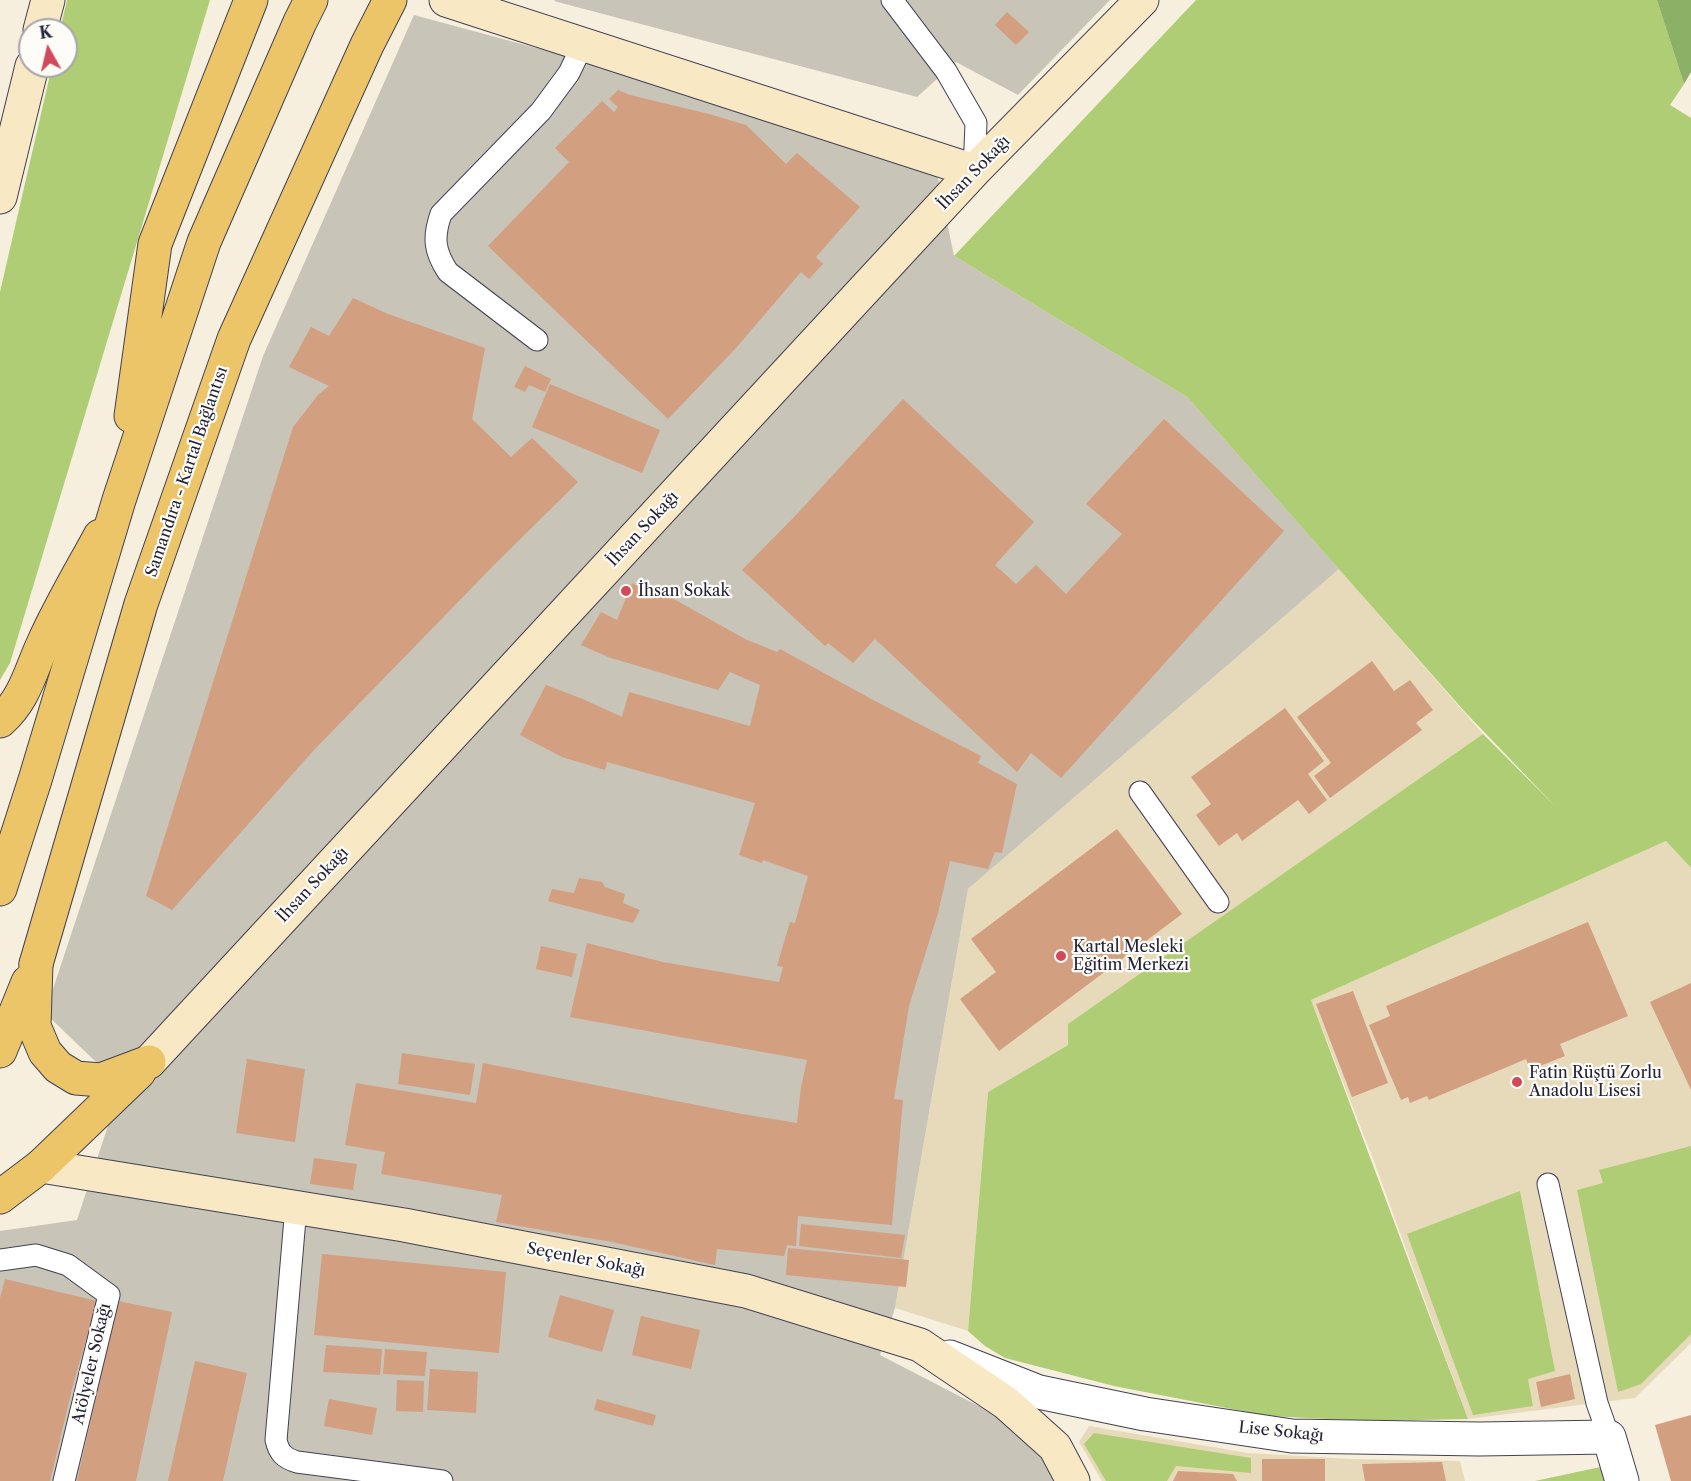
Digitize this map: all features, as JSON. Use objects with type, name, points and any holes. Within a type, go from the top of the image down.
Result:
[{"type":"main road","points":[[0,721],[28,684],[43,644],[119,500],[155,244],[251,0]]},
{"type":"main road","name":"Samandıra - Kartal Bağlantısı","points":[[36,964],[141,604],[234,339],[367,45],[390,0]]},
{"type":"main road","points":[[0,889],[119,500],[204,242],[305,11]]},
{"type":"main road","points":[[0,1051],[36,964]]},
{"type":"main road","points":[[36,964],[34,1026],[45,1052],[58,1067],[76,1078],[101,1080],[149,1062]]},
{"type":"main road","points":[[0,1197],[41,1166],[149,1062]]},
{"type":"street","points":[[43,18],[48,0]]},
{"type":"street","points":[[446,0],[974,171]]},
{"type":"street","name":"İhsan Sokağı","points":[[149,1062],[974,171],[1142,0]]},
{"type":"street","points":[[0,197],[29,78]]},
{"type":"street","name":"Seçenler Sokağı","points":[[41,1166],[415,1227],[746,1291],[920,1345],[1006,1403],[1055,1448],[1073,1481]]},
{"type":"street","name":"Lise Sokağı","points":[[920,1345],[1039,1392],[1145,1414],[1292,1436],[1479,1439],[1609,1437]]},
{"type":"street","points":[[1609,1437],[1622,1481]]},
{"type":"lane","points":[[892,0],[946,71],[976,123],[974,171]]},
{"type":"lane","points":[[537,340],[447,272],[439,259],[435,244],[436,228],[441,213],[541,111],[569,73],[583,44]]},
{"type":"lane","points":[[1140,792],[1218,902]]},
{"type":"lane","points":[[1548,1184],[1597,1403],[1609,1437]]},
{"type":"lane","points":[[296,1207],[276,1440],[280,1453],[297,1462],[442,1481]]},
{"type":"lane","name":"Atölyeler Sokağı","points":[[0,1260],[36,1255],[68,1265],[109,1295],[64,1481]]},
{"type":"shaded area","points":[[555,0],[1110,0],[1018,95],[956,62],[917,97]]},
{"type":"shaded area","points":[[414,15],[933,155],[954,256],[1187,397],[1339,569],[968,889],[895,1308],[880,1355],[1048,1442],[1072,1481],[0,1481],[0,1231],[77,1220],[121,1086],[45,1013],[263,356]]},
{"type":"shaded area","name":"Kartal Mesleki Eğitim Merkezi","points":[[1339,569],[1483,734],[1069,1024],[1068,1045],[988,1092],[968,1331],[895,1308],[968,889]]},
{"type":"shaded area","name":"Fatin Rüştü Zorlu Anadolu Lisesi","points":[[1666,841],[1691,868],[1691,1343],[1635,1398],[1468,1419],[1375,1164],[1311,1000]]},
{"type":"shaded area","points":[[1089,1426],[1248,1453],[1352,1459],[1460,1461],[1465,1481],[1102,1481],[1079,1442]]},
{"type":"green space","points":[[67,0],[210,0],[10,663],[0,680],[0,292],[49,78],[78,78],[78,18],[63,18]]},
{"type":"green space","points":[[1196,0],[1657,0],[1684,84],[1670,105],[1691,118],[1691,868],[1666,841],[1311,1000],[1468,1419],[1370,1421],[1268,1416],[1114,1386],[1005,1358],[985,1346],[968,1331],[988,1092],[1068,1045],[1068,1024],[1483,734],[1557,808],[1465,712],[1187,397],[954,256]]},
{"type":"green space","points":[[1657,0],[1691,0],[1691,72],[1684,84]]},
{"type":"green space","points":[[1691,1146],[1691,1334],[1641,1384],[1618,1392],[1577,1190],[1603,1183],[1599,1170]]},
{"type":"green space","points":[[1520,1191],[1555,1371],[1528,1379],[1533,1406],[1473,1415],[1407,1234]]},
{"type":"green space","points":[[1094,1433],[1251,1458],[1251,1473],[1176,1466],[1167,1481],[1106,1481],[1084,1444]]},
{"type":"green space","points":[[1605,1466],[1608,1481],[1535,1481]]},
{"type":"building","points":[[1007,12],[1029,32],[1016,45],[995,25]]},
{"type":"building","points":[[618,90],[746,125],[786,164],[797,153],[860,207],[816,257],[823,264],[809,279],[801,272],[736,348],[668,419],[488,246],[569,162],[555,148],[602,101],[614,112],[618,107],[609,99]]},
{"type":"building","points":[[353,298],[388,314],[485,348],[472,419],[511,457],[532,438],[578,482],[313,751],[172,910],[146,896],[293,427],[318,395],[329,386],[289,367],[311,327],[329,336]]},
{"type":"building","points":[[525,366],[551,379],[545,392],[529,385],[525,392],[514,387]]},
{"type":"building","points":[[550,384],[660,430],[642,473],[532,427]]},
{"type":"building","points":[[903,399],[1034,522],[995,565],[1016,584],[1036,565],[1066,594],[1122,534],[1086,504],[1164,419],[1284,531],[1061,778],[1031,753],[1017,772],[875,639],[853,663],[828,643],[825,646],[742,570]]},
{"type":"building","points":[[632,583],[652,593],[654,588],[747,640],[777,652],[780,649],[981,756],[978,763],[1017,784],[1002,853],[995,852],[988,869],[950,861],[938,913],[909,1006],[894,1099],[903,1100],[892,1225],[798,1216],[796,1246],[787,1245],[784,1256],[717,1249],[715,1265],[612,1242],[496,1222],[502,1195],[381,1174],[385,1152],[345,1145],[356,1083],[476,1103],[483,1063],[797,1123],[807,1060],[570,1017],[587,943],[663,962],[779,982],[783,967],[777,966],[790,922],[795,923],[808,876],[763,860],[762,863],[739,855],[755,803],[607,762],[605,770],[562,757],[520,735],[546,685],[622,717],[629,692],[750,726],[760,685],[730,672],[718,690],[608,657],[581,645],[601,612],[617,620]]},
{"type":"building","points":[[1372,661],[1394,691],[1410,680],[1433,710],[1416,723],[1422,730],[1330,798],[1314,776],[1331,763],[1297,717]]},
{"type":"building","points":[[1285,708],[1324,761],[1308,774],[1327,800],[1309,814],[1298,800],[1242,841],[1237,833],[1219,846],[1196,815],[1211,804],[1191,777]]},
{"type":"building","points":[[1117,829],[1182,914],[999,1051],[960,999],[996,972],[971,939]]},
{"type":"building","points":[[579,878],[602,882],[605,887],[625,894],[623,903],[640,910],[633,923],[548,901],[552,889],[574,893]]},
{"type":"building","points":[[1588,922],[1628,1016],[1560,1044],[1565,1056],[1530,1070],[1526,1059],[1429,1100],[1427,1096],[1410,1103],[1408,1097],[1401,1100],[1369,1025],[1390,1016],[1386,1006]]},
{"type":"building","points":[[541,946],[577,954],[572,977],[536,969]]},
{"type":"building","points":[[1691,983],[1691,1090],[1650,1002]]},
{"type":"building","points":[[1353,991],[1388,1083],[1352,1097],[1316,1004]]},
{"type":"building","points":[[402,1053],[475,1064],[470,1095],[398,1084]]},
{"type":"building","points":[[247,1059],[305,1069],[295,1142],[236,1133]]},
{"type":"building","points":[[314,1158],[357,1164],[353,1190],[310,1184]]},
{"type":"building","points":[[801,1224],[905,1235],[901,1258],[799,1246]]},
{"type":"building","points":[[788,1248],[909,1260],[906,1287],[786,1275]]},
{"type":"building","points":[[322,1254],[506,1272],[499,1353],[314,1335]]},
{"type":"building","points":[[5,1279],[97,1301],[73,1385],[50,1481],[0,1481],[0,1298]]},
{"type":"building","points":[[560,1295],[614,1310],[602,1352],[548,1337]]},
{"type":"building","points":[[118,1301],[172,1312],[136,1481],[77,1481]]},
{"type":"building","points":[[641,1316],[700,1330],[691,1369],[632,1355]]},
{"type":"building","points":[[326,1345],[382,1349],[380,1375],[323,1372]]},
{"type":"building","points":[[385,1349],[427,1352],[425,1376],[383,1374]]},
{"type":"building","points":[[195,1361],[247,1373],[223,1481],[168,1481]]},
{"type":"building","points":[[430,1369],[478,1372],[476,1413],[427,1410]]},
{"type":"building","points":[[1570,1374],[1575,1399],[1541,1407],[1536,1382]]},
{"type":"building","points":[[397,1380],[424,1381],[423,1412],[396,1411]]},
{"type":"building","points":[[329,1399],[377,1408],[372,1435],[324,1426]]},
{"type":"building","points":[[597,1399],[656,1415],[653,1426],[594,1410]]},
{"type":"building","points":[[1691,1415],[1691,1481],[1671,1481],[1655,1425]]},
{"type":"building","points":[[1262,1459],[1325,1459],[1325,1481],[1262,1481]]},
{"type":"building","points":[[1442,1462],[1446,1481],[1365,1481],[1362,1464]]},
{"type":"building","points":[[1178,1471],[1233,1474],[1237,1481],[1173,1481]]},
{"type":"place","name":"İhsan Sokak","points":[[626,591]]},
{"type":"place","name":"Kartal Mesleki Eğitim Merkezi","points":[[1061,956]]},
{"type":"place","name":"Fatin Rüştü Zorlu Anadolu Lisesi","points":[[1517,1082]]}]
